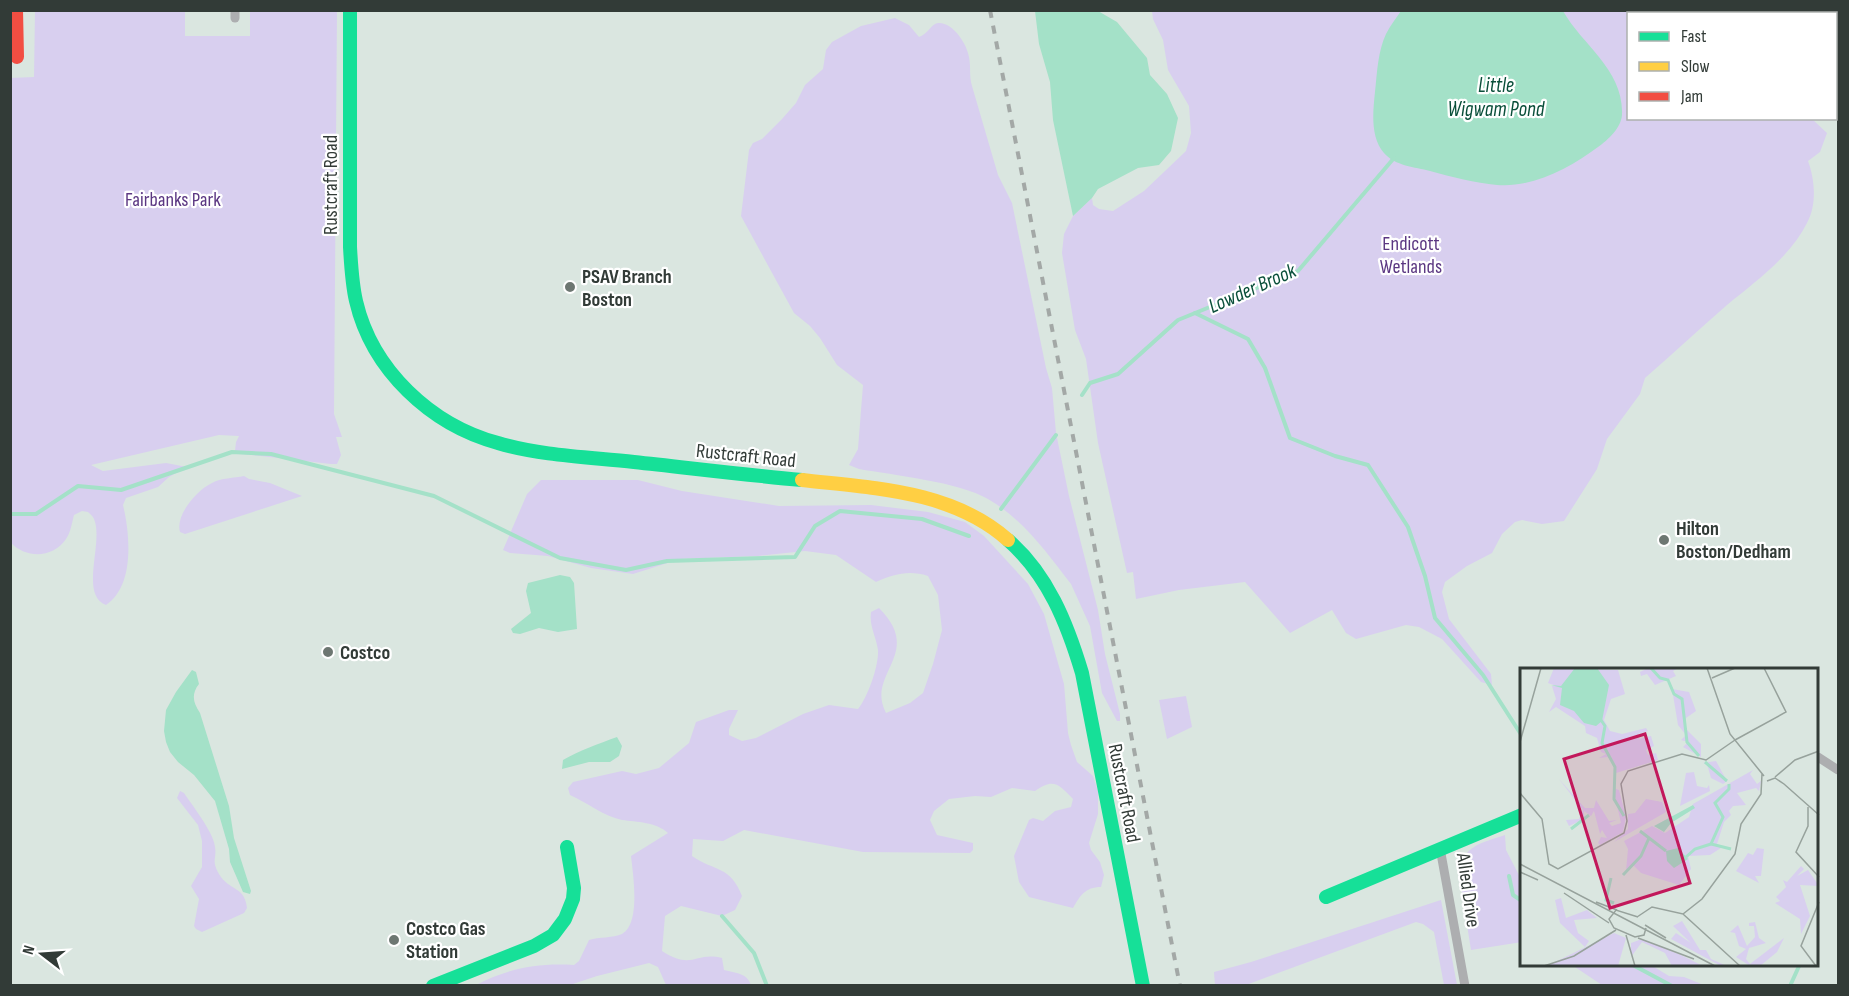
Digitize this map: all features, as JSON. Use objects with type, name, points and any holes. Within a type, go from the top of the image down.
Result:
[{"type":"main road","points":[[16,10],[17,57]]},
{"type":"main road","name":"Rustcraft Road","points":[[350,10],[350,247],[353,283],[359,312],[382,359],[394,377],[437,416],[462,430],[497,443],[552,453],[858,486],[905,494],[947,504],[983,521],[1000,533],[1019,550],[1044,580],[1070,630],[1082,673],[1143,986]]},
{"type":"main road","name":"Allied Drive","points":[[1440,848],[1520,816]]},
{"type":"main road","points":[[433,986],[534,946],[552,935],[562,925],[569,912],[574,888],[567,847]]},
{"type":"main road","points":[[1326,897],[1440,848]]},
{"type":"street","points":[[1819,758],[1839,770]]},
{"type":"street","name":"Allied Drive","points":[[1440,848],[1464,986]]},
{"type":"green space","name":"Fairbanks Park","points":[[35,11],[185,11],[185,36],[250,36],[250,11],[337,11],[334,414],[342,437],[336,437],[341,455],[337,464],[331,464],[242,454],[235,451],[239,436],[219,435],[91,465],[103,471],[166,463],[187,467],[169,477],[158,487],[126,498],[123,505],[128,544],[126,573],[122,585],[106,605],[98,599],[94,591],[96,529],[94,518],[88,512],[82,511],[74,515],[66,539],[61,545],[47,553],[32,554],[11,543],[10,78],[34,77]]},
{"type":"green space","name":"Endicott Wetlands","points":[[1152,11],[1733,11],[1627,12],[1627,120],[1813,120],[1827,133],[1820,152],[1808,161],[1814,200],[1810,216],[1800,235],[1772,268],[1645,378],[1640,394],[1607,439],[1597,469],[1564,521],[1542,524],[1522,520],[1515,522],[1502,534],[1492,553],[1467,566],[1445,582],[1442,592],[1449,619],[1491,674],[1492,685],[1481,682],[1442,639],[1419,627],[1406,625],[1356,639],[1346,633],[1332,610],[1290,633],[1245,582],[1179,590],[1136,599],[1133,572],[1127,573],[1098,443],[1086,359],[1075,330],[1062,253],[1064,234],[1073,216],[1092,198],[1093,205],[1099,209],[1113,211],[1144,191],[1186,151],[1191,133],[1189,106],[1168,70],[1163,40],[1153,19]]},
{"type":"green space","points":[[895,18],[909,25],[919,37],[938,23],[949,26],[962,40],[968,52],[972,86],[998,175],[1012,203],[1052,388],[1056,433],[1069,496],[1098,610],[1120,721],[1117,721],[1102,693],[1090,626],[1071,584],[1012,516],[976,493],[849,465],[858,449],[863,385],[837,365],[820,338],[794,313],[741,216],[749,150],[753,143],[762,139],[782,119],[796,103],[805,85],[823,69],[826,50],[832,42],[861,26]]},
{"type":"green space","points":[[244,476],[270,483],[302,496],[185,534],[180,532],[179,525],[184,511],[200,491],[216,481]]},
{"type":"green space","points":[[541,480],[638,480],[682,491],[779,506],[871,505],[928,512],[965,522],[984,536],[1028,584],[1044,614],[1064,684],[1071,745],[1077,762],[1093,776],[1098,791],[1098,814],[1089,843],[1100,862],[1104,875],[1101,887],[1087,890],[1073,908],[1029,897],[1019,882],[1014,856],[1029,820],[1033,818],[1043,821],[1055,811],[1071,807],[1073,799],[1056,784],[1041,787],[1035,791],[1012,788],[991,797],[949,799],[934,811],[930,820],[937,835],[973,843],[973,850],[970,853],[863,852],[744,830],[723,841],[693,839],[692,856],[727,874],[737,886],[742,896],[735,910],[722,916],[681,906],[665,916],[662,951],[681,960],[722,958],[724,970],[744,976],[751,985],[666,985],[658,967],[649,963],[570,985],[476,985],[500,974],[523,968],[574,965],[579,961],[589,940],[622,934],[628,929],[634,910],[631,856],[668,833],[652,825],[615,818],[570,795],[568,788],[573,782],[622,771],[636,774],[659,768],[689,743],[696,722],[729,710],[738,710],[729,729],[729,735],[742,741],[756,738],[803,714],[829,705],[858,709],[869,689],[877,664],[878,650],[871,612],[879,608],[892,624],[897,638],[896,651],[883,686],[882,699],[886,713],[910,703],[923,693],[942,630],[938,595],[928,576],[914,573],[902,574],[876,582],[836,555],[805,551],[758,556],[680,559],[633,574],[591,568],[548,556],[510,553],[503,550],[527,494]]},
{"type":"green space","points":[[1186,696],[1192,727],[1167,739],[1159,700]]},
{"type":"green space","points":[[180,791],[184,793],[211,834],[215,847],[215,866],[219,874],[240,892],[246,901],[247,908],[244,913],[202,932],[194,926],[199,899],[191,886],[202,867],[202,841],[198,825],[177,798]]},
{"type":"green space","points":[[1505,835],[1506,850],[1520,877],[1520,942],[1471,950],[1459,874],[1464,857],[1481,843]]},
{"type":"green space","points":[[1441,900],[1457,985],[1444,985],[1434,932],[1416,922],[1246,985],[1215,985],[1214,972]]},
{"type":"green space","points":[[1574,966],[1653,966],[1669,976],[1684,977],[1704,985],[1602,985]]},
{"type":"water","points":[[1035,11],[1098,11],[1117,22],[1147,58],[1150,75],[1167,94],[1178,118],[1171,151],[1159,165],[1138,168],[1098,189],[1073,216],[1053,120],[1050,82],[1039,44]]},
{"type":"water","name":"Little Wigwam Pond","points":[[1401,11],[1563,11],[1601,59],[1616,85],[1621,99],[1622,115],[1619,124],[1606,141],[1587,155],[1550,175],[1524,183],[1497,185],[1480,183],[1394,161],[1384,153],[1376,139],[1374,107],[1381,47]]},
{"type":"water","points":[[560,575],[570,577],[574,583],[577,629],[558,632],[539,628],[520,634],[513,633],[511,629],[531,613],[526,591],[528,583]]},
{"type":"water","points":[[192,670],[196,672],[199,684],[195,691],[194,702],[200,713],[229,806],[234,838],[250,894],[243,892],[230,862],[229,849],[215,801],[194,775],[178,762],[166,742],[164,731],[166,710]]},
{"type":"water","points":[[617,737],[622,746],[619,756],[610,762],[589,762],[562,769],[563,760]]},
{"type":"waterway","name":"Lowder Brook","points":[[1082,395],[1090,383],[1118,374],[1178,320],[1298,271],[1394,158]]},
{"type":"waterway","points":[[1195,313],[1248,339],[1265,368],[1290,438],[1335,456],[1368,465],[1408,527],[1425,576],[1435,618],[1483,675],[1520,733]]},
{"type":"waterway","name":"Lowder Brook","points":[[1001,509],[1056,435]]},
{"type":"waterway","points":[[10,514],[36,514],[78,486],[121,490],[232,452],[271,454],[434,496],[560,558],[626,570],[667,561],[795,557],[815,526],[840,511],[922,519],[969,536]]},
{"type":"waterway","points":[[1509,876],[1513,895],[1520,900]]},
{"type":"waterway","points":[[722,916],[754,953],[767,986]]},
{"type":"waterway","points":[[1635,966],[1672,986]]},
{"type":"waterway","points":[[1790,986],[1799,966]]},
{"type":"railway","points":[[990,10],[1180,986]]},
{"type":"traffic: fast","points":[[350,10],[350,247],[354,288],[364,326],[376,350],[390,372],[408,391],[450,423],[473,435],[531,451],[802,480]]},
{"type":"traffic: fast","points":[[1008,540],[1045,584],[1063,618],[1082,673],[1143,986]]},
{"type":"traffic: fast","points":[[1326,897],[1520,816]]},
{"type":"traffic: fast","points":[[433,986],[534,946],[553,935],[565,919],[573,899],[574,888],[567,847]]},
{"type":"traffic: slow","points":[[802,480],[883,489],[937,501],[986,523],[1008,540]]},
{"type":"traffic: jam","points":[[16,10],[17,57]]},
{"type":"place","name":"PSAV Branch Boston","points":[[570,287]]},
{"type":"place","name":"Hilton Boston/Dedham","points":[[1664,540]]},
{"type":"place","name":"Costco","points":[[328,652]]},
{"type":"place","name":"Costco Gas Station","points":[[394,940]]}]
